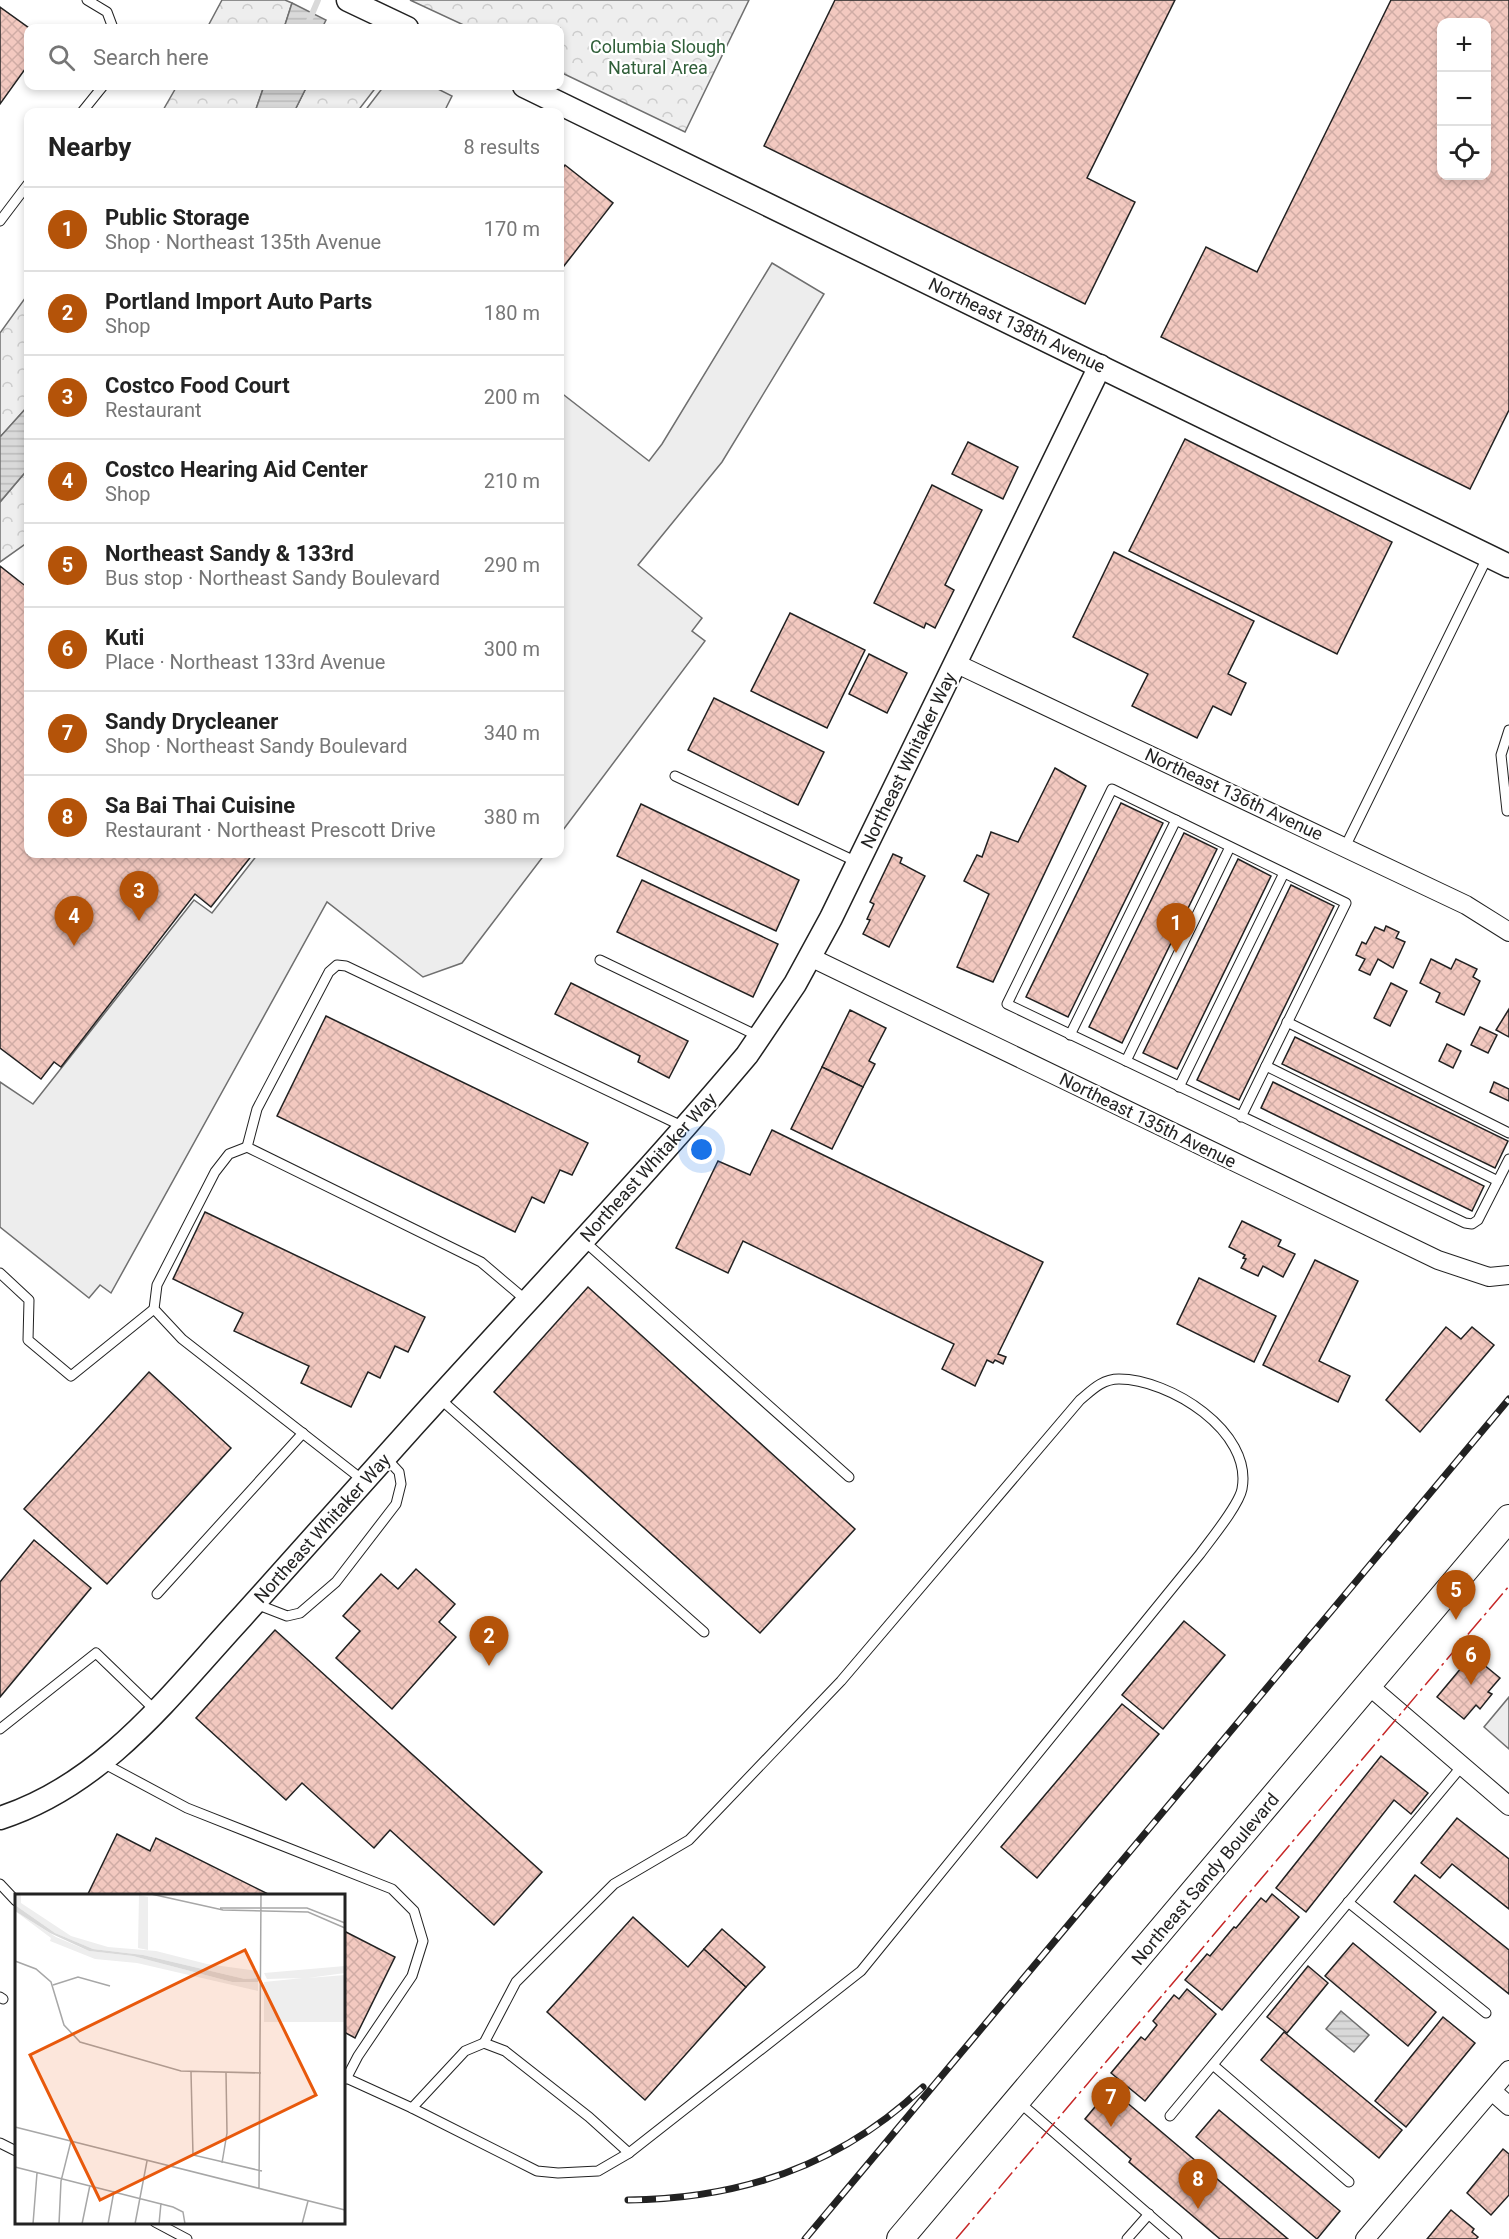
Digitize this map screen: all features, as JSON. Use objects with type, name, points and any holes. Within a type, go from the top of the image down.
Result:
[{"type":"main road","name":"Northeast Sandy Boulevard","points":[[900,2239],[1509,1518]]},
{"type":"street","points":[[354,3],[399,24]]},
{"type":"street","name":"Northeast 138th Avenue","points":[[532,90],[1509,566]]},
{"type":"street","name":"Northeast Whitaker Way","points":[[0,1818],[70,1786],[103,1763],[156,1711],[684,1127],[760,1037],[785,1001],[810,957],[858,863],[1100,366]]},
{"type":"street","name":"Northeast 136th Avenue","points":[[955,663],[1467,905],[1509,932]]},
{"type":"street","name":"Northeast 135th Avenue","points":[[810,957],[1438,1260],[1489,1277],[1509,1275]]},
{"type":"street","points":[[1368,1685],[1509,1806]]},
{"type":"street","points":[[1365,2239],[1509,2070]]},
{"type":"street","points":[[1492,2091],[1509,2106]]},
{"type":"lane","points":[[87,0],[107,12],[112,24]]},
{"type":"lane","points":[[85,108],[100,90]]},
{"type":"lane","points":[[0,222],[24,189]]},
{"type":"lane","points":[[1345,847],[1488,556]]},
{"type":"lane","points":[[1507,811],[1501,754],[1509,730]]},
{"type":"lane","points":[[675,777],[858,863]]},
{"type":"lane","points":[[1241,1117],[1346,903],[1112,789],[1007,1004],[1241,1117],[1472,1224],[1478,1220],[1509,1159]]},
{"type":"lane","points":[[1070,1035],[1176,820]]},
{"type":"lane","points":[[1126,1061],[1230,847]]},
{"type":"lane","points":[[1179,1087],[1284,873]]},
{"type":"lane","points":[[600,960],[760,1037]]},
{"type":"lane","points":[[247,1147],[257,1109],[329,972],[337,965],[346,966],[684,1127]]},
{"type":"lane","points":[[1287,1022],[1509,1133]]},
{"type":"lane","points":[[1266,1066],[1498,1181]]},
{"type":"lane","points":[[0,1273],[29,1300],[28,1340],[71,1376],[154,1309],[157,1285],[215,1172],[229,1154],[247,1147],[481,1262],[527,1301]]},
{"type":"lane","points":[[582,1239],[849,1477]]},
{"type":"lane","points":[[154,1309],[182,1339],[364,1481]]},
{"type":"lane","points":[[103,1763],[187,1808],[392,1889],[414,1911],[423,1941],[412,1976],[345,2078],[412,2108],[537,2170],[558,2173],[598,2171],[629,2153],[861,1971],[1200,1554],[1242,1490],[1242,1468],[1235,1445],[1215,1421],[1184,1400],[1150,1383],[1118,1379],[1099,1383],[1080,1400],[841,1681],[689,1840],[614,1884],[516,1982],[484,2043],[465,2051],[412,2108]]},
{"type":"lane","points":[[439,1398],[704,1632]]},
{"type":"lane","points":[[157,1594],[303,1433]]},
{"type":"lane","points":[[254,1603],[287,1616],[300,1613],[336,1582],[396,1504],[401,1484],[399,1472],[385,1457]]},
{"type":"lane","points":[[0,1729],[96,1653],[156,1711]]},
{"type":"lane","points":[[1170,2116],[1462,1766]]},
{"type":"lane","points":[[0,1884],[15,1900]]},
{"type":"lane","points":[[1348,1902],[1486,2013]]},
{"type":"lane","points":[[484,2043],[505,2051],[589,2117],[629,2153]]},
{"type":"lane","points":[[1213,2065],[1349,2182]]},
{"type":"lane","points":[[1017,2101],[1177,2239]]},
{"type":"lane","points":[[0,2143],[15,2150]]},
{"type":"lane","points":[[1127,2239],[1149,2214]]},
{"type":"lane","points":[[157,2224],[187,2239]]},
{"type":"green space","points":[[222,0],[285,0],[292,3],[285,24],[209,24]]},
{"type":"green space","name":"Columbia Slough Natural Area","points":[[410,0],[749,0],[685,132],[564,74],[564,24],[461,24]]},
{"type":"green space","points":[[175,90],[263,90],[256,108],[164,108]]},
{"type":"green space","points":[[305,90],[374,90],[360,108],[296,108]]},
{"type":"green space","points":[[24,300],[24,410],[0,437],[0,333]]},
{"type":"green space","points":[[24,474],[24,545],[0,562],[0,502]]},
{"type":"shaded area","points":[[292,3],[326,20],[324,24],[285,24]]},
{"type":"shaded area","points":[[263,90],[305,90],[296,108],[256,108]]},
{"type":"shaded area","points":[[381,90],[440,90],[452,96],[446,108],[367,108]]},
{"type":"shaded area","points":[[772,263],[824,294],[722,462],[638,565],[702,618],[692,631],[705,641],[564,829],[564,395],[649,461],[662,444]]},
{"type":"shaded area","points":[[24,410],[24,474],[0,502],[0,437]]},
{"type":"shaded area","points":[[255,858],[542,858],[462,963],[423,977],[327,902],[111,1293],[100,1285],[89,1298],[0,1227],[0,1082],[33,1104],[194,900],[212,913]]},
{"type":"shaded area","points":[[1509,1697],[1509,1749],[1484,1727]]},
{"type":"shaded area","points":[[1341,2011],[1369,2035],[1354,2052],[1326,2029]]},
{"type":"building","points":[[835,0],[1175,0],[1087,178],[1135,202],[1085,304],[764,146]]},
{"type":"building","points":[[1391,0],[1509,0],[1509,410],[1470,489],[1161,337],[1206,247],[1257,272]]},
{"type":"building","points":[[0,7],[24,24],[24,71],[0,104]]},
{"type":"building","points":[[564,166],[613,203],[564,266]]},
{"type":"building","points":[[1185,439],[1392,542],[1337,654],[1129,551]]},
{"type":"building","points":[[968,442],[1018,467],[1003,499],[952,474]]},
{"type":"building","points":[[932,485],[982,510],[945,585],[954,590],[935,628],[926,623],[924,628],[874,603]]},
{"type":"building","points":[[1114,552],[1254,621],[1228,674],[1246,683],[1231,715],[1213,706],[1197,738],[1132,706],[1148,674],[1073,637]]},
{"type":"building","points":[[0,566],[24,585],[24,858],[250,858],[211,907],[195,894],[61,1067],[54,1062],[41,1079],[0,1048]]},
{"type":"building","points":[[790,613],[865,650],[827,728],[751,691]]},
{"type":"building","points":[[869,654],[907,673],[887,713],[849,694]]},
{"type":"building","points":[[714,698],[824,752],[798,805],[688,750]]},
{"type":"building","points":[[1055,768],[1086,786],[993,982],[957,967],[989,894],[964,881],[977,855],[982,857],[991,832],[1018,842]]},
{"type":"building","points":[[1121,803],[1163,823],[1068,1017],[1026,997]]},
{"type":"building","points":[[641,804],[799,880],[776,931],[617,856]]},
{"type":"building","points":[[1184,833],[1217,849],[1122,1043],[1089,1027]]},
{"type":"building","points":[[893,854],[902,858],[900,863],[925,876],[889,947],[863,934],[874,904],[870,902]]},
{"type":"building","points":[[1238,859],[1271,876],[1177,1069],[1143,1053]]},
{"type":"building","points":[[642,880],[778,944],[753,997],[617,932]]},
{"type":"building","points":[[1291,885],[1334,906],[1239,1100],[1197,1080]]},
{"type":"building","points":[[1386,926],[1399,932],[1396,938],[1405,942],[1393,968],[1378,959],[1370,975],[1359,970],[1365,959],[1356,955],[1362,942],[1366,944],[1375,927],[1384,931]]},
{"type":"building","points":[[1431,959],[1451,969],[1456,959],[1477,969],[1473,977],[1480,981],[1464,1015],[1436,1002],[1440,993],[1420,983]]},
{"type":"building","points":[[571,983],[688,1041],[669,1078],[638,1062],[640,1056],[555,1014]]},
{"type":"building","points":[[1391,983],[1407,991],[1390,1026],[1374,1018]]},
{"type":"building","points":[[1509,1009],[1509,1037],[1496,1030]]},
{"type":"building","points":[[850,1010],[886,1028],[869,1061],[875,1064],[863,1087],[822,1067]]},
{"type":"building","points":[[326,1016],[588,1143],[572,1175],[560,1170],[544,1203],[532,1197],[515,1232],[277,1116]]},
{"type":"building","points":[[1480,1027],[1497,1035],[1488,1053],[1471,1045]]},
{"type":"building","points":[[1295,1037],[1508,1141],[1495,1168],[1282,1064]]},
{"type":"building","points":[[1447,1044],[1461,1051],[1453,1068],[1439,1061]]},
{"type":"building","points":[[822,1067],[863,1087],[832,1149],[791,1129]]},
{"type":"building","points":[[1273,1082],[1484,1186],[1472,1211],[1261,1108]]},
{"type":"building","points":[[1494,1082],[1509,1089],[1509,1101],[1490,1092]]},
{"type":"building","points":[[772,1130],[1043,1262],[998,1354],[1006,1357],[1003,1364],[995,1360],[993,1363],[987,1360],[975,1386],[942,1369],[954,1344],[743,1241],[728,1273],[676,1248],[718,1161],[750,1175]]},
{"type":"building","points":[[205,1212],[425,1317],[408,1352],[395,1346],[380,1378],[368,1372],[351,1407],[301,1383],[309,1366],[234,1331],[243,1313],[173,1279]]},
{"type":"building","points":[[1242,1221],[1281,1240],[1278,1246],[1295,1254],[1283,1277],[1263,1266],[1258,1276],[1241,1268],[1246,1259],[1243,1258],[1245,1255],[1229,1247]]},
{"type":"building","points":[[1315,1260],[1358,1281],[1319,1361],[1350,1376],[1338,1402],[1263,1365]]},
{"type":"building","points":[[1199,1278],[1276,1316],[1254,1362],[1177,1324]]},
{"type":"building","points":[[588,1287],[855,1529],[760,1633],[494,1392]]},
{"type":"building","points":[[1446,1327],[1461,1339],[1472,1327],[1494,1345],[1420,1432],[1386,1400]]},
{"type":"building","points":[[149,1372],[231,1448],[107,1584],[24,1509]]},
{"type":"building","points":[[34,1540],[91,1588],[0,1697],[0,1582]]},
{"type":"building","points":[[416,1569],[455,1604],[439,1622],[456,1637],[392,1709],[336,1658],[360,1631],[343,1616],[381,1574],[398,1589]]},
{"type":"building","points":[[1184,1621],[1225,1655],[1163,1729],[1122,1695]]},
{"type":"building","points":[[275,1630],[542,1872],[494,1925],[390,1830],[374,1848],[302,1783],[286,1800],[196,1718]]},
{"type":"building","points":[[1472,1655],[1500,1678],[1488,1692],[1492,1694],[1480,1709],[1476,1705],[1464,1719],[1437,1697]]},
{"type":"building","points":[[1122,1704],[1159,1734],[1037,1878],[1001,1847]]},
{"type":"building","points":[[1381,1756],[1428,1793],[1411,1814],[1394,1800],[1306,1912],[1276,1888]]},
{"type":"building","points":[[1457,1818],[1509,1859],[1509,1909],[1452,1864],[1440,1878],[1421,1863]]},
{"type":"building","points":[[117,1834],[150,1851],[156,1838],[268,1894],[88,1894]]},
{"type":"building","points":[[1415,1875],[1509,1950],[1509,1994],[1394,1902]]},
{"type":"building","points":[[1272,1894],[1299,1917],[1222,2010],[1185,1980],[1207,1954],[1210,1956],[1234,1927],[1236,1928],[1261,1898],[1266,1902]]},
{"type":"building","points":[[633,1917],[688,1967],[704,1949],[746,1987],[645,2100],[547,2012]]},
{"type":"building","points":[[722,1929],[765,1967],[746,1987],[704,1949]]},
{"type":"building","points":[[345,1932],[395,1957],[355,2038],[345,2033]]},
{"type":"building","points":[[1353,1943],[1436,2012],[1408,2046],[1325,1976]]},
{"type":"building","points":[[1308,1966],[1328,1983],[1287,2033],[1267,2017]]},
{"type":"building","points":[[1187,1989],[1216,2014],[1145,2101],[1111,2073],[1141,2037],[1145,2040],[1157,2025],[1153,2021],[1174,1995],[1179,1999]]},
{"type":"building","points":[[1443,2017],[1475,2043],[1406,2127],[1375,2101]]},
{"type":"building","points":[[1284,2032],[1402,2130],[1379,2158],[1261,2060]]},
{"type":"building","points":[[1125,2101],[1288,2239],[1220,2239],[1129,2162],[1131,2159],[1085,2119],[1099,2102],[1114,2115]]},
{"type":"building","points":[[1219,2110],[1340,2211],[1317,2239],[1196,2137]]},
{"type":"building","points":[[1503,2149],[1509,2154],[1509,2195],[1491,2215],[1467,2193]]},
{"type":"building","points":[[1451,2210],[1474,2229],[1472,2232],[1478,2237],[1476,2239],[1427,2239]]},
{"type":"waterway","points":[[308,24],[318,0]]},
{"type":"railway","points":[[805,2239],[1509,1399]]},
{"type":"railway","points":[[628,2200],[710,2193],[787,2172],[823,2157],[858,2137],[891,2114],[923,2087]]},
{"type":"power","points":[[956,2239],[1509,1586]]},
{"type":"place","name":"Costco Food Court","points":[[139,921]]},
{"type":"place","name":"Costco Hearing Aid Center","points":[[74,946]]},
{"type":"place","name":"Public Storage","points":[[1176,953]]},
{"type":"place","name":"Northeast Sandy & 133rd","points":[[1456,1620]]},
{"type":"place","name":"Portland Import Auto Parts","points":[[489,1666]]},
{"type":"place","name":"Kuti","points":[[1471,1685]]},
{"type":"place","name":"Sandy Drycleaner","points":[[1111,2127]]},
{"type":"place","name":"Sa Bai Thai Cuisine","points":[[1198,2209]]}]
